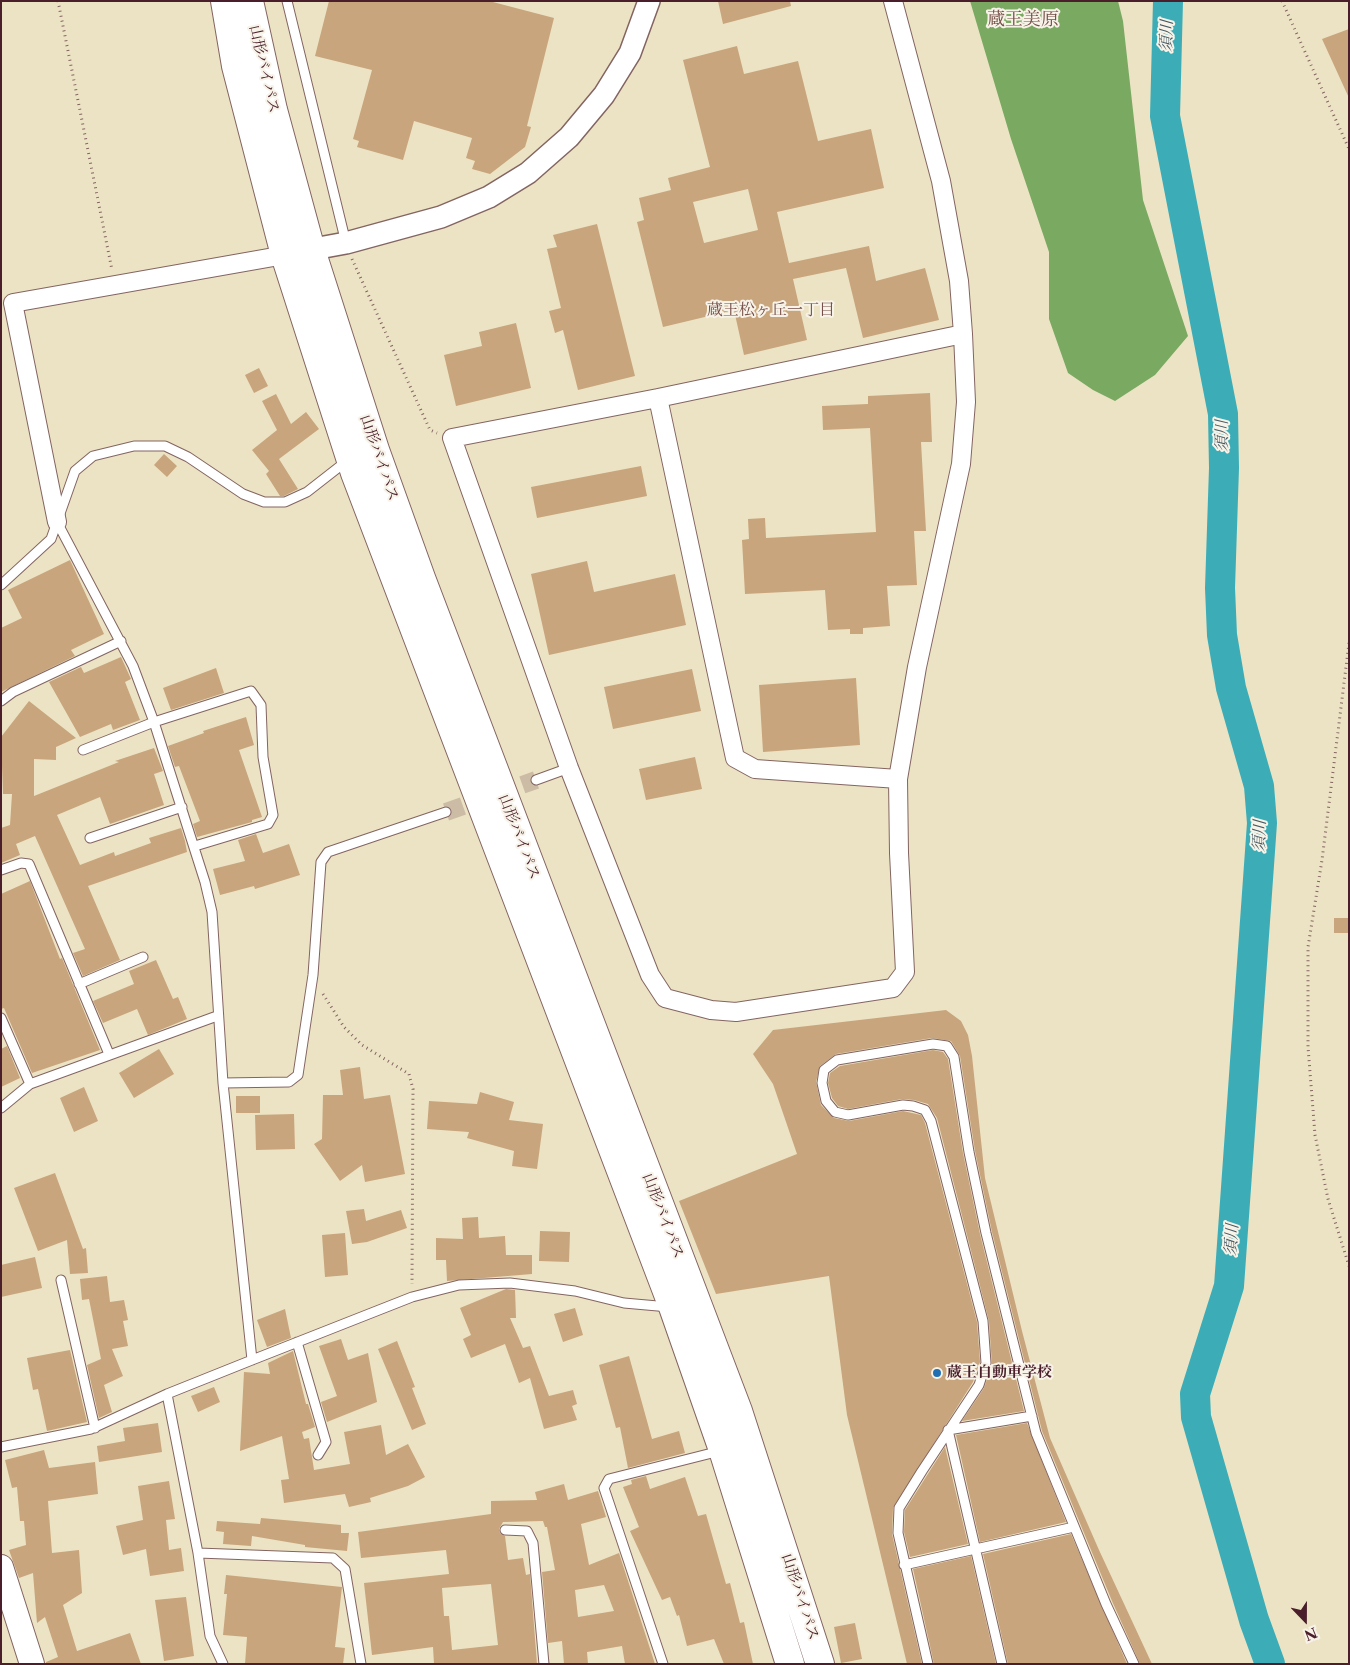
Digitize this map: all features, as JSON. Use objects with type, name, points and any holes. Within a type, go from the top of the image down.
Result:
[{"type":"highway","name":"山形バイパス","points":[[224,1],[236,66],[298,252],[375,450],[421,578],[738,1411],[820,1664]]},
{"type":"highway","name":"山形バイパス","points":[[249,1],[273,110],[298,252],[350,458],[387,561],[544,964],[673,1307],[723,1450],[790,1664]]},
{"type":"main road","points":[[1,1567],[32,1664]]},
{"type":"street","points":[[57,522],[7,304],[346,243],[441,217],[489,197],[528,174],[569,137],[604,95],[630,53],[649,1]]},
{"type":"street","points":[[893,1],[941,181],[959,281],[964,334],[966,402],[962,464],[917,667],[898,779],[899,853],[905,972],[893,988],[736,1012],[711,1010],[665,998],[650,974],[569,768],[452,438],[658,398],[964,334]]},
{"type":"street","points":[[658,398],[735,758],[755,770],[898,779]]},
{"type":"lane","points":[[288,1],[346,243]]},
{"type":"lane","points":[[1,585],[51,539],[75,471],[93,456],[134,446],[165,446],[188,457],[243,494],[264,502],[285,502],[307,492],[350,458]]},
{"type":"lane","points":[[57,522],[122,641],[154,722],[195,846],[212,912],[222,1084],[252,1360]]},
{"type":"lane","points":[[1,701],[13,692],[122,641]]},
{"type":"lane","points":[[83,750],[154,722],[251,691],[261,705],[263,757],[273,815],[268,824],[195,846]]},
{"type":"lane","points":[[536,780],[569,768]]},
{"type":"lane","points":[[90,838],[182,807]]},
{"type":"lane","points":[[222,1084],[289,1082],[298,1075],[313,975],[321,862],[328,852],[446,812]]},
{"type":"lane","points":[[1,870],[21,863],[29,864],[109,1054]]},
{"type":"lane","points":[[79,984],[143,956]]},
{"type":"lane","points":[[1,1108],[30,1084],[217,1016]]},
{"type":"lane","points":[[1,1018],[30,1084]]},
{"type":"lane","points":[[928,1664],[898,1533],[900,1508],[948,1430],[979,1385],[986,1363],[983,1321],[931,1121],[925,1110],[903,1105],[848,1116],[835,1112],[826,1102],[822,1083],[824,1070],[837,1060],[933,1044],[947,1046],[954,1057],[969,1152],[986,1233],[1036,1433],[1074,1527],[1134,1664]]},
{"type":"lane","points":[[61,1280],[95,1428]]},
{"type":"lane","points":[[1,1448],[95,1428],[167,1394],[297,1342],[412,1298],[459,1285],[510,1283],[575,1291],[624,1303],[673,1307]]},
{"type":"lane","points":[[297,1342],[326,1442],[318,1455]]},
{"type":"lane","points":[[167,1394],[198,1553],[210,1636],[223,1664]]},
{"type":"lane","points":[[948,1430],[1032,1416]]},
{"type":"lane","points":[[948,1430],[1002,1664]]},
{"type":"lane","points":[[662,1664],[604,1488],[609,1479],[723,1450]]},
{"type":"lane","points":[[904,1565],[1074,1527]]},
{"type":"lane","points":[[505,1530],[527,1531],[533,1544],[544,1664]]},
{"type":"lane","points":[[198,1553],[333,1558],[345,1568],[361,1664]]},
{"type":"path","points":[[58,1],[115,285]]},
{"type":"path","points":[[1282,1],[1349,149]]},
{"type":"path","points":[[346,243],[430,430],[452,438]]},
{"type":"path","points":[[1349,643],[1323,851],[1308,947],[1308,1047],[1315,1135],[1328,1199],[1349,1266]]},
{"type":"path","points":[[313,975],[344,1027],[362,1045],[409,1074],[413,1089],[412,1298]]},
{"type":"green space","points":[[970,1],[1118,1],[1123,21],[1143,200],[1188,336],[1155,375],[1115,401],[1093,390],[1068,373],[1049,319],[1049,252],[1011,139]]},
{"type":"building","points":[[329,1],[489,1],[554,18],[527,126],[531,127],[525,147],[490,174],[472,169],[475,161],[466,158],[472,138],[414,121],[403,160],[357,147],[359,141],[353,139],[372,70],[315,56]]},
{"type":"building","points":[[718,1],[790,1],[791,6],[723,24]]},
{"type":"building","points":[[1349,29],[1349,98],[1322,39]]},
{"type":"building","points":[[737,46],[744,74],[798,61],[818,141],[871,129],[884,188],[777,212],[789,263],[869,246],[876,281],[925,268],[939,320],[863,338],[846,268],[793,279],[807,340],[744,355],[734,310],[663,327],[637,222],[644,220],[639,198],[671,190],[668,178],[710,167],[683,60]],"holes":[[[748,189],[758,230],[704,243],[693,202]]]},
{"type":"building","points":[[597,224],[635,376],[578,390],[563,330],[555,333],[549,311],[561,308],[547,249],[557,247],[553,235]]},
{"type":"building","points":[[516,323],[531,388],[456,406],[444,355],[482,346],[479,332]]},
{"type":"building","points":[[259,368],[268,386],[254,393],[245,375]]},
{"type":"building","points":[[930,393],[932,442],[921,442],[926,531],[914,531],[917,585],[887,586],[890,626],[863,628],[863,634],[850,634],[850,629],[828,630],[825,590],[745,594],[742,540],[749,539],[748,519],[765,518],[766,538],[876,532],[870,428],[823,430],[822,406],[868,404],[868,396]]},
{"type":"building","points":[[276,394],[291,424],[306,412],[319,429],[279,459],[298,489],[284,496],[280,496],[266,474],[269,471],[252,450],[277,430],[262,401]]},
{"type":"building","points":[[164,454],[177,466],[167,477],[154,465]]},
{"type":"building","points":[[641,466],[647,496],[537,518],[531,487]]},
{"type":"building","points":[[70,560],[104,634],[71,650],[75,656],[1,692],[1,628],[22,618],[8,590]]},
{"type":"building","points":[[587,561],[594,592],[675,574],[686,625],[549,655],[531,574]]},
{"type":"building","points":[[121,657],[131,679],[125,682],[140,720],[113,730],[111,724],[80,737],[49,682],[81,667],[84,673]]},
{"type":"building","points":[[216,668],[224,693],[171,710],[163,688]]},
{"type":"building","points":[[692,669],[701,711],[613,729],[604,687]]},
{"type":"building","points":[[856,678],[860,745],[763,752],[759,685]]},
{"type":"building","points":[[29,701],[76,738],[56,747],[56,760],[34,759],[34,796],[119,762],[115,761],[154,748],[163,771],[154,774],[164,805],[110,824],[100,797],[57,815],[80,865],[114,852],[115,856],[151,843],[149,838],[181,828],[185,841],[187,852],[88,886],[120,960],[83,976],[73,953],[85,949],[35,836],[16,844],[20,855],[1,863],[1,828],[10,825],[12,794],[3,794],[1,737]]},
{"type":"building","points":[[246,717],[254,745],[239,750],[262,817],[252,820],[252,822],[197,837],[193,824],[200,821],[179,766],[175,767],[168,746],[204,733],[203,731]]},
{"type":"building","points":[[695,757],[702,789],[646,800],[639,769]]},
{"type":"building","points":[[256,834],[263,853],[289,844],[300,875],[255,889],[254,886],[220,895],[213,869],[245,861],[238,840]]},
{"type":"building","points":[[30,881],[60,959],[62,958],[100,1050],[32,1073],[4,1008],[1,1009],[1,894]]},
{"type":"building","points":[[1334,918],[1349,918],[1349,933],[1334,933]]},
{"type":"building","points":[[156,960],[173,999],[178,997],[187,1019],[148,1035],[137,1009],[103,1023],[93,1001],[134,984],[129,971]]},
{"type":"building","points":[[946,1010],[961,1021],[968,1035],[985,1178],[1050,1438],[1152,1664],[1140,1664],[1042,1431],[992,1232],[975,1151],[960,1056],[951,1041],[932,1038],[836,1054],[820,1066],[816,1082],[821,1105],[834,1118],[849,1121],[903,1111],[921,1115],[925,1123],[977,1322],[980,1362],[973,1382],[893,1508],[892,1534],[922,1664],[907,1664],[847,1415],[829,1276],[716,1294],[679,1201],[797,1154],[773,1084],[753,1054],[773,1030]]},
{"type":"building","points":[[7,1046],[20,1078],[1,1087],[1,1049]]},
{"type":"building","points":[[159,1049],[174,1074],[134,1098],[119,1073]]},
{"type":"building","points":[[933,1050],[943,1052],[948,1059],[963,1153],[980,1234],[1024,1411],[962,1421],[984,1388],[992,1365],[989,1321],[937,1118],[928,1104],[914,1100],[902,1099],[848,1109],[838,1106],[832,1098],[828,1083],[830,1073],[840,1066]]},
{"type":"building","points":[[360,1067],[364,1099],[390,1095],[405,1174],[365,1182],[362,1165],[340,1181],[314,1144],[322,1139],[323,1095],[343,1095],[340,1070]]},
{"type":"building","points":[[84,1087],[98,1121],[74,1132],[60,1098]]},
{"type":"building","points":[[480,1092],[514,1102],[509,1120],[543,1124],[537,1169],[512,1166],[514,1151],[467,1138],[469,1132],[427,1129],[429,1101],[477,1104]]},
{"type":"building","points":[[236,1096],[260,1096],[260,1113],[236,1113]]},
{"type":"building","points":[[294,1114],[295,1149],[256,1150],[255,1115]]},
{"type":"building","points":[[55,1173],[83,1249],[86,1248],[88,1273],[70,1274],[67,1240],[38,1251],[14,1188]]},
{"type":"building","points":[[364,1209],[366,1221],[401,1210],[407,1228],[367,1242],[352,1244],[346,1211]]},
{"type":"building","points":[[478,1217],[479,1238],[505,1236],[506,1255],[532,1255],[532,1274],[447,1281],[446,1260],[436,1260],[436,1238],[463,1239],[462,1218]]},
{"type":"building","points":[[540,1231],[570,1232],[569,1262],[539,1261]]},
{"type":"building","points":[[345,1233],[348,1275],[325,1277],[322,1235]]},
{"type":"building","points":[[35,1257],[42,1288],[1,1297],[1,1265]]},
{"type":"building","points":[[107,1276],[110,1302],[124,1300],[128,1320],[123,1321],[128,1346],[112,1349],[123,1376],[104,1385],[112,1412],[99,1418],[87,1365],[101,1359],[89,1299],[82,1300],[80,1279]]},
{"type":"building","points":[[506,1289],[515,1290],[516,1318],[510,1318],[523,1348],[530,1346],[549,1396],[573,1390],[577,1404],[572,1406],[577,1420],[544,1429],[530,1378],[519,1383],[505,1344],[471,1358],[463,1339],[471,1335],[460,1308]]},
{"type":"building","points":[[575,1308],[583,1335],[563,1342],[554,1314]]},
{"type":"building","points":[[285,1309],[291,1338],[267,1347],[257,1320]]},
{"type":"building","points":[[341,1339],[348,1360],[368,1353],[377,1402],[327,1422],[321,1402],[337,1396],[319,1346]]},
{"type":"building","points":[[397,1341],[415,1387],[412,1388],[426,1424],[412,1430],[378,1349]]},
{"type":"building","points":[[70,1350],[87,1422],[47,1431],[38,1389],[33,1390],[27,1358]]},
{"type":"building","points":[[293,1351],[306,1404],[308,1404],[315,1427],[302,1432],[304,1439],[309,1438],[314,1470],[350,1464],[344,1432],[381,1425],[386,1455],[408,1444],[425,1477],[408,1486],[370,1498],[371,1502],[349,1507],[345,1494],[284,1503],[281,1480],[289,1479],[282,1436],[240,1451],[244,1372],[270,1374],[268,1363]]},
{"type":"building","points":[[629,1356],[652,1439],[679,1431],[685,1453],[628,1468],[620,1427],[616,1428],[599,1365]]},
{"type":"building","points":[[214,1387],[220,1402],[198,1412],[191,1396]]},
{"type":"building","points":[[158,1423],[162,1452],[99,1462],[97,1446],[125,1441],[123,1428]]},
{"type":"building","points":[[1027,1423],[1066,1522],[980,1542],[956,1435]]},
{"type":"building","points":[[945,1447],[968,1544],[910,1557],[904,1532],[905,1510]]},
{"type":"building","points":[[44,1450],[49,1468],[95,1462],[98,1494],[48,1501],[52,1553],[79,1550],[82,1593],[63,1605],[77,1651],[130,1633],[141,1664],[46,1664],[46,1662],[58,1657],[45,1617],[37,1623],[33,1573],[19,1578],[9,1550],[26,1545],[24,1521],[20,1521],[17,1487],[12,1488],[5,1460]]},
{"type":"building","points":[[646,1476],[650,1489],[685,1477],[698,1516],[706,1514],[726,1584],[730,1583],[740,1623],[744,1622],[753,1664],[724,1664],[714,1639],[687,1646],[679,1615],[677,1616],[670,1597],[662,1600],[630,1531],[639,1527],[623,1487],[632,1484],[631,1480]]},
{"type":"building","points":[[169,1481],[175,1519],[166,1520],[169,1550],[181,1548],[184,1571],[150,1576],[146,1549],[123,1555],[116,1526],[143,1520],[138,1486]]},
{"type":"building","points":[[564,1484],[568,1500],[598,1491],[606,1517],[581,1524],[589,1565],[619,1553],[655,1664],[625,1664],[622,1646],[587,1652],[588,1664],[564,1664],[562,1641],[548,1643],[542,1572],[555,1570],[547,1527],[545,1527],[543,1521],[503,1522],[499,1529],[500,1533],[505,1536],[508,1560],[523,1558],[526,1575],[530,1574],[537,1664],[434,1664],[433,1647],[372,1655],[364,1583],[449,1574],[446,1550],[361,1558],[358,1532],[491,1514],[491,1501],[537,1500],[535,1492]],"holes":[[[491,1584],[498,1645],[452,1650],[449,1616],[444,1616],[442,1588]],[[604,1585],[614,1611],[578,1617],[575,1590]]]},
{"type":"building","points":[[261,1518],[341,1525],[341,1533],[349,1533],[347,1551],[305,1547],[305,1545],[252,1536],[251,1546],[223,1544],[224,1532],[216,1531],[217,1521],[260,1524]]},
{"type":"building","points":[[1071,1534],[1127,1664],[1008,1664],[983,1554]]},
{"type":"building","points":[[971,1556],[996,1664],[934,1664],[913,1569]]},
{"type":"building","points":[[226,1575],[342,1587],[335,1647],[345,1648],[343,1664],[245,1664],[247,1637],[223,1635],[227,1594],[224,1594]]},
{"type":"building","points":[[186,1597],[194,1656],[164,1661],[155,1600]]},
{"type":"building","points":[[855,1623],[862,1659],[841,1663],[834,1627]]},
{"type":"waterway","name":"須川","points":[[1168,1],[1165,116],[1223,414],[1224,468],[1220,588],[1222,635],[1231,688],[1259,786],[1262,823],[1229,1286],[1195,1394],[1196,1417],[1254,1620],[1270,1664]]},
{"type":"tunnel","points":[[446,812],[536,780]]},
{"type":"place","name":"蔵王自動車学校","points":[[937,1373]]},
{"type":"district","name":"蔵王美原","points":[[1023,20]]},
{"type":"district","name":"蔵王松ヶ丘一丁目","points":[[771,310]]}]
